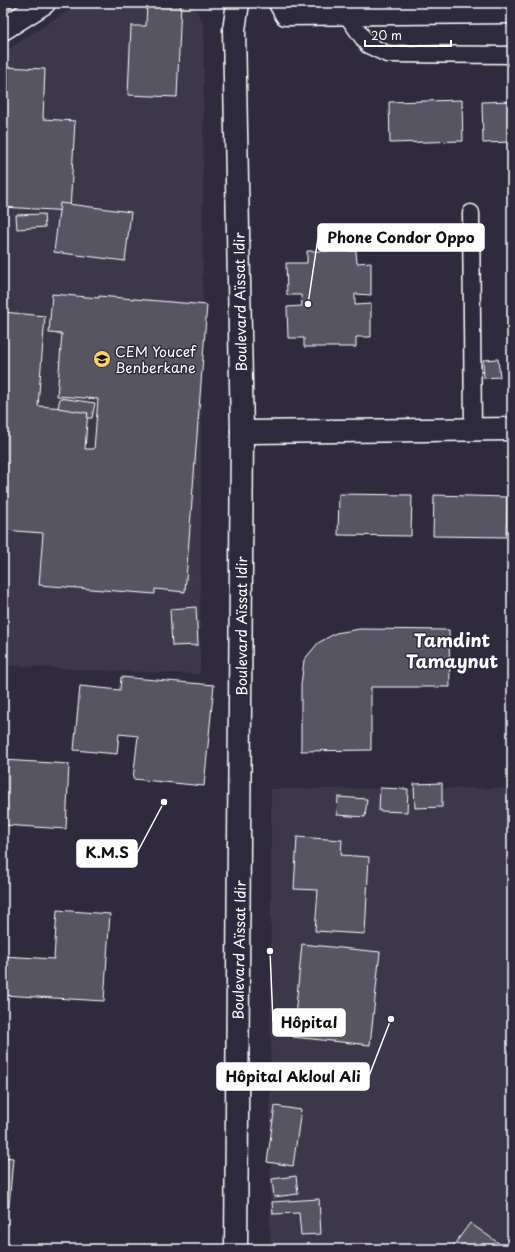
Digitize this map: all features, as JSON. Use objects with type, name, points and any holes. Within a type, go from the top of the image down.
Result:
[{"type":"street","points":[[3,29],[44,3]]},
{"type":"street","name":"Boulevard Aïssat Idir","points":[[236,1249],[242,432],[234,30],[238,3]]},
{"type":"street","points":[[280,3],[286,14],[512,12]]},
{"type":"street","points":[[242,432],[512,429]]},
{"type":"lane","points":[[346,14],[368,45],[387,54],[512,55]]},
{"type":"lane","points":[[471,213],[473,429]]},
{"type":"shaded area","name":"CEM Youcef Benberkane","points":[[82,3],[192,3],[204,25],[200,674],[3,665],[3,53],[56,18]]},
{"type":"shaded area","points":[[512,788],[512,1249],[270,1249],[271,789]]},
{"type":"building","points":[[3,3],[15,3],[3,16]]},
{"type":"building","points":[[147,3],[181,3],[177,97],[128,95],[131,26],[146,26]]},
{"type":"building","points":[[5,67],[45,69],[43,119],[75,121],[70,211],[3,207],[3,109]]},
{"type":"building","points":[[462,100],[463,141],[390,143],[389,102]]},
{"type":"building","points":[[512,101],[512,142],[483,143],[482,102]]},
{"type":"building","points":[[60,203],[131,212],[125,261],[54,252]]},
{"type":"building","points":[[44,214],[45,227],[17,229],[16,215]]},
{"type":"building","points":[[307,251],[356,251],[357,263],[371,262],[371,295],[355,294],[355,305],[371,304],[371,337],[356,337],[356,347],[304,347],[304,338],[288,338],[287,307],[302,306],[301,295],[287,295],[286,263],[307,263]]},
{"type":"building","points":[[52,294],[99,298],[99,296],[207,305],[185,592],[155,589],[155,594],[39,585],[43,533],[3,530],[3,312],[45,316],[38,406],[88,410],[85,449],[94,449],[98,399],[57,396],[62,334],[49,333]]},
{"type":"building","points":[[498,359],[500,377],[484,378],[483,360]]},
{"type":"building","points":[[60,398],[95,403],[92,418],[87,418],[88,413],[58,408]]},
{"type":"building","points":[[339,494],[412,495],[411,536],[338,535]]},
{"type":"building","points":[[434,495],[507,497],[506,537],[433,536]]},
{"type":"building","points":[[196,607],[198,645],[172,646],[170,609]]},
{"type":"building","points":[[360,629],[449,630],[450,687],[371,687],[371,750],[301,751],[301,685],[304,660],[318,643],[336,633]]},
{"type":"building","points":[[121,677],[214,685],[204,786],[133,779],[138,736],[119,734],[117,754],[74,750],[80,686],[120,690]]},
{"type":"building","points":[[3,760],[69,764],[66,829],[3,825]]},
{"type":"building","points":[[442,783],[442,807],[415,808],[414,784]]},
{"type":"building","points":[[380,788],[408,789],[407,812],[379,811]]},
{"type":"building","points":[[338,797],[367,799],[365,817],[337,815]]},
{"type":"building","points":[[297,837],[342,840],[341,855],[369,857],[365,934],[315,931],[318,890],[294,889]]},
{"type":"building","points":[[57,910],[110,914],[104,1001],[3,995],[3,956],[54,959]]},
{"type":"building","points":[[302,944],[380,952],[370,1045],[293,1037]]},
{"type":"building","points":[[275,1106],[301,1110],[293,1166],[267,1162]]},
{"type":"building","points":[[3,1157],[13,1158],[9,1207],[3,1206]]},
{"type":"building","points":[[296,1176],[298,1194],[274,1197],[272,1179]]},
{"type":"building","points":[[319,1199],[321,1234],[301,1235],[299,1213],[273,1214],[272,1202]]},
{"type":"building","points":[[470,1223],[507,1249],[451,1249]]},
{"type":"place","name":"Phone Condor Oppo","points":[[308,304]]},
{"type":"place","name":"CEM Youcef Benberkane","points":[[102,359]]},
{"type":"place","name":"K.M.S","points":[[164,802]]},
{"type":"place","name":"Hôpital","points":[[270,951]]},
{"type":"place","name":"Hôpital Akloul Ali","points":[[391,1019]]},
{"type":"district","name":"Tamdint Tamaynut","points":[[452,649]]}]
